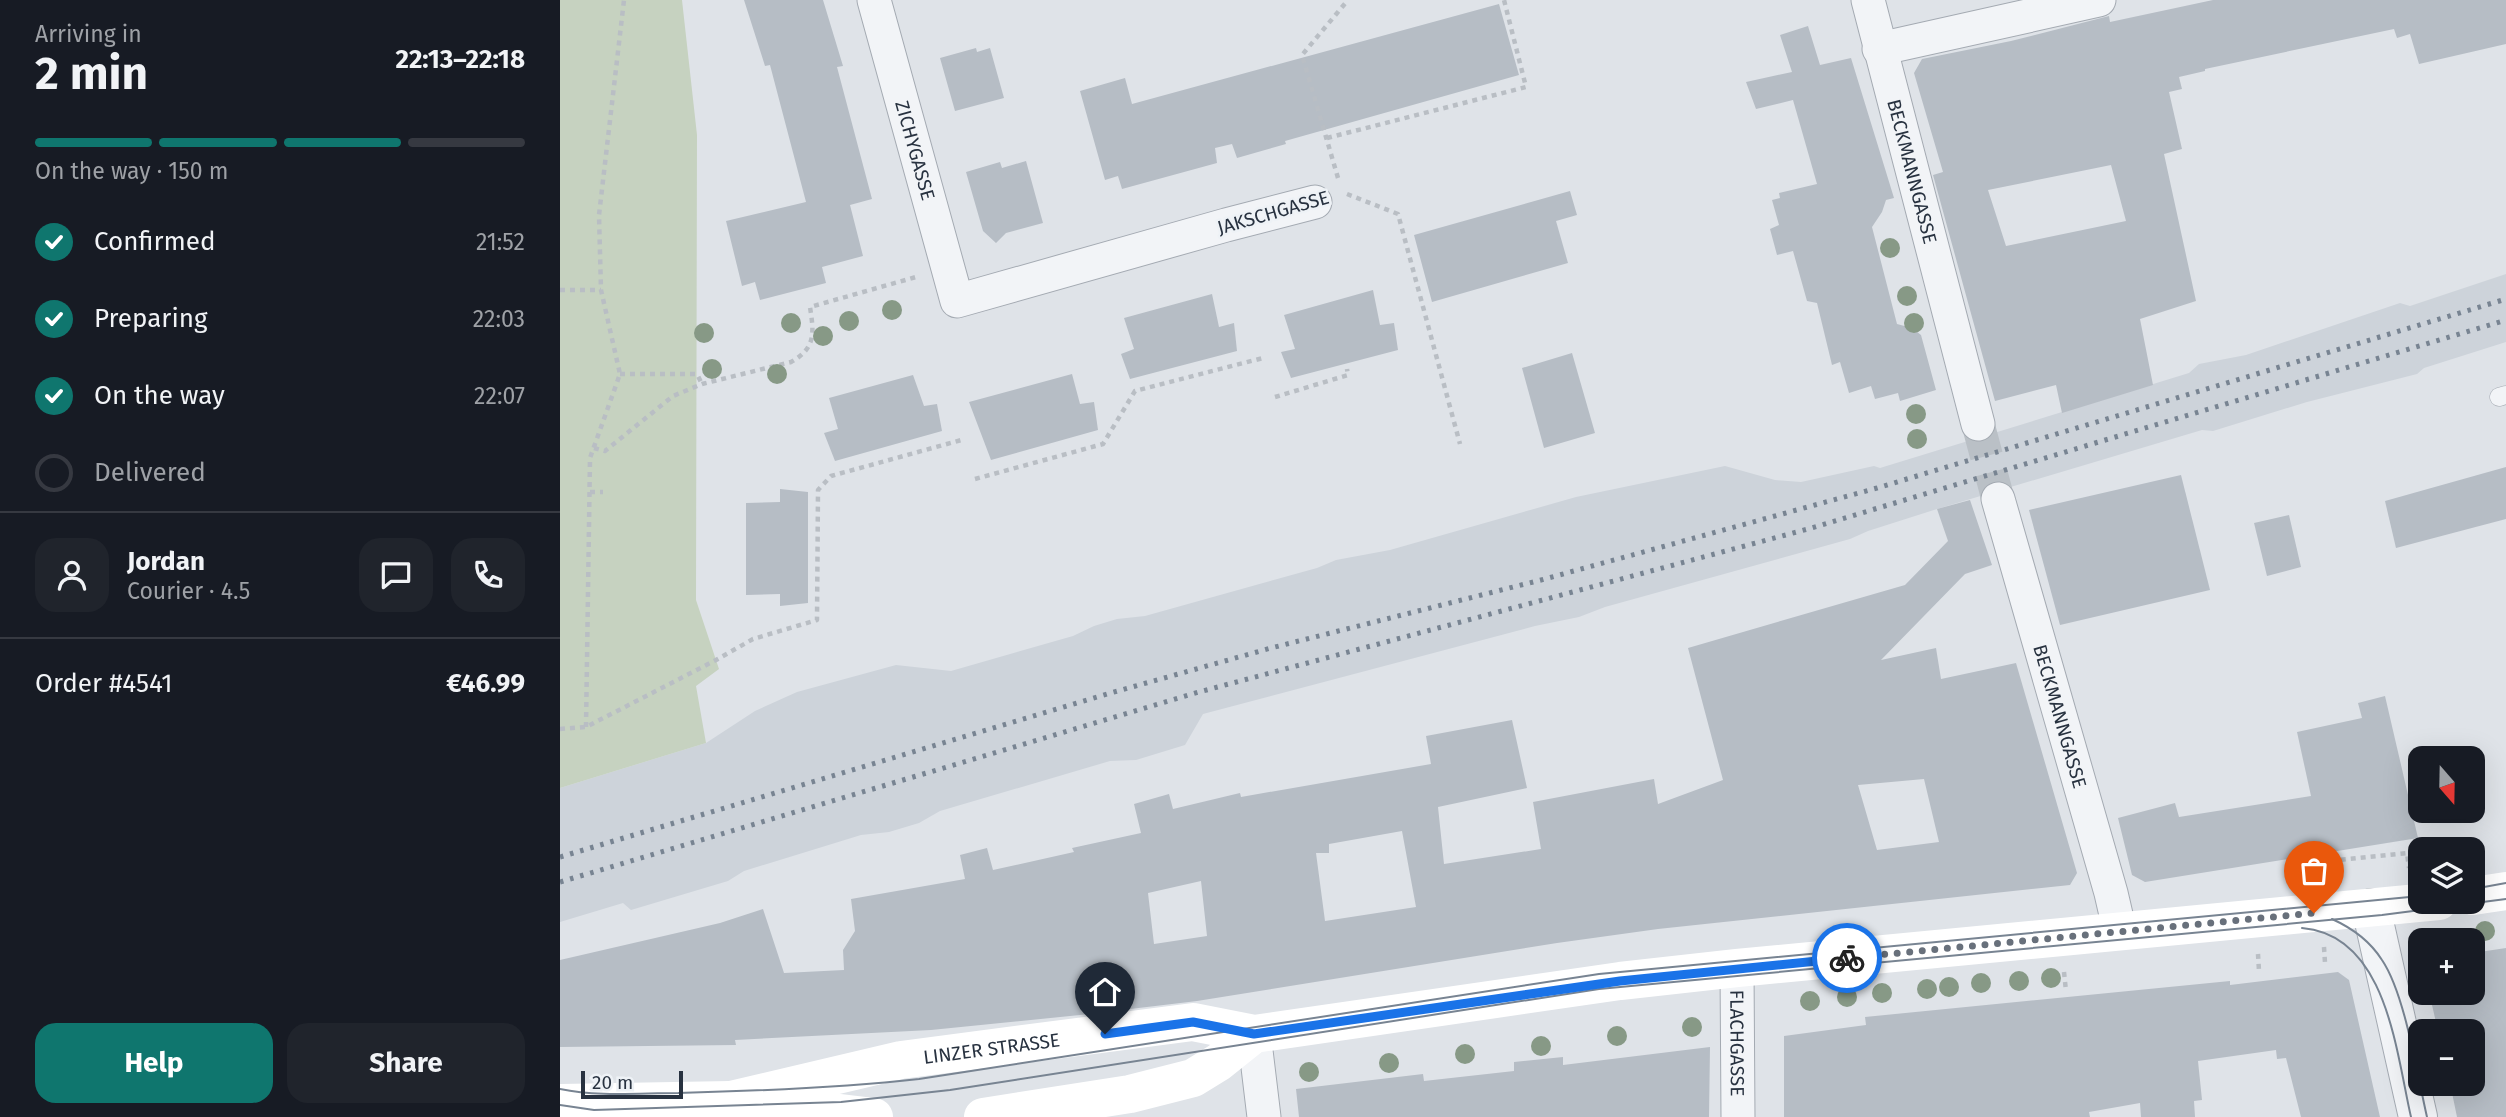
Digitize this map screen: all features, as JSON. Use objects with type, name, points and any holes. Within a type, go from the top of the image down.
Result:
[{"type":"main road","points":[[2485,894],[2506,891]]},
{"type":"main road","name":"LINZER STRASSE","points":[[731,1100],[901,1060],[1193,1022],[1254,1034],[1620,981],[2408,904]]},
{"type":"main road","points":[[982,1117],[1130,1094],[1193,1078],[1219,1062],[1254,1034]]},
{"type":"main road","name":"LINZER STRASSE","points":[[560,1103],[731,1100],[874,1117]]},
{"type":"street","name":"ZICHYGASSE","points":[[874,0],[957,301]]},
{"type":"street","name":"BECKMANNGASSE","points":[[1868,0],[1978,424]]},
{"type":"street","points":[[1880,49],[2099,0]]},
{"type":"street","name":"JAKSCHGASSE","points":[[957,301],[1329,197]]},
{"type":"street","name":"BECKMANNGASSE","points":[[1998,499],[2120,932]]},
{"type":"street","points":[[2371,908],[2418,1117]]},
{"type":"street","name":"FLACHGASSE","points":[[1737,968],[1738,1117]]},
{"type":"street","points":[[1254,1034],[1264,1117]]},
{"type":"path","points":[[586,727],[590,458],[620,374],[601,290],[599,215],[624,0]]},
{"type":"path","points":[[1329,197],[1327,138],[1302,55],[1348,0]]},
{"type":"path","points":[[1327,138],[1526,87],[1504,0]]},
{"type":"path","name":"JAKSCHGASSE","points":[[1329,197],[1398,214],[1460,444]]},
{"type":"path","points":[[594,448],[606,451],[673,396],[702,384],[790,362],[800,357],[808,349],[813,334],[810,307],[948,268]]},
{"type":"path","points":[[560,290],[601,290]]},
{"type":"path","points":[[975,480],[1103,444],[1135,391],[1263,358]]},
{"type":"path","points":[[1275,397],[1348,375],[1347,369]]},
{"type":"path","points":[[620,374],[696,374],[702,384]]},
{"type":"path","points":[[560,729],[586,727],[752,639],[817,620],[818,490],[831,476],[965,439]]},
{"type":"path","points":[[590,492],[603,492]]},
{"type":"path","points":[[2258,953],[2259,971]]},
{"type":"path","points":[[2064,972],[2066,990]]},
{"type":"shaded area","points":[[2506,274],[2506,342],[2424,368],[2417,374],[2307,402],[2213,431],[2202,430],[1937,509],[1850,539],[1605,607],[1579,617],[1535,626],[1203,714],[1185,745],[1136,760],[1110,761],[940,811],[919,823],[889,832],[861,835],[744,871],[728,881],[631,910],[623,903],[560,922],[560,788],[706,743],[755,711],[797,692],[896,665],[951,671],[1073,636],[1117,619],[1145,616],[1317,568],[1336,560],[1390,550],[1576,497],[1725,466],[1775,480],[1801,482],[1874,466],[1880,468],[2189,373],[2199,364],[2246,355],[2400,303],[2410,306]]},
{"type":"green space","points":[[560,0],[682,0],[697,135],[696,600],[719,669],[696,686],[706,743],[560,788]]},
{"type":"building","points":[[744,0],[823,0],[843,66],[837,67],[872,199],[850,205],[863,256],[822,267],[826,283],[760,300],[755,282],[742,286],[726,221],[806,202],[770,65],[765,66]]},
{"type":"building","points":[[2213,0],[2506,0],[2506,44],[2419,64],[2410,34],[2397,38],[2394,29],[2205,69],[2179,77],[2182,89],[2169,92],[2182,149],[2164,154],[2196,301],[2140,319],[2153,385],[2062,413],[2056,385],[1995,401],[1933,175],[1943,172],[1914,73],[1922,59],[2011,41],[2109,16],[2110,22]],"holes":[[[2111,165],[2126,221],[2006,246],[1988,190]]]},
{"type":"building","points":[[1499,4],[1519,75],[1285,141],[1286,144],[1237,158],[1232,144],[1215,148],[1217,163],[1122,189],[1118,176],[1105,180],[1080,91],[1125,78],[1132,104]]},
{"type":"building","points":[[1808,26],[1820,65],[1851,58],[1894,198],[1886,200],[1872,227],[1897,324],[1912,328],[1921,335],[1936,390],[1900,401],[1898,393],[1875,399],[1871,386],[1849,393],[1840,362],[1832,365],[1817,303],[1807,301],[1793,251],[1777,255],[1770,229],[1779,225],[1772,200],[1780,198],[1779,193],[1817,184],[1793,100],[1756,109],[1746,82],[1792,72],[1780,35]]},
{"type":"building","points":[[976,48],[977,52],[990,48],[1004,98],[955,111],[940,58]]},
{"type":"building","points":[[1026,161],[1043,223],[1006,233],[996,243],[983,231],[966,172],[1000,162],[1002,168]]},
{"type":"building","points":[[1570,191],[1577,215],[1556,221],[1568,263],[1432,302],[1414,235]]},
{"type":"building","points":[[1373,290],[1380,325],[1394,323],[1398,350],[1291,378],[1281,352],[1295,349],[1284,315]]},
{"type":"building","points":[[1212,294],[1219,327],[1234,323],[1237,351],[1130,379],[1121,354],[1134,349],[1124,318]]},
{"type":"building","points":[[1572,353],[1595,433],[1544,448],[1522,368]]},
{"type":"building","points":[[1072,374],[1080,404],[1094,402],[1098,430],[991,460],[969,402]]},
{"type":"building","points":[[913,375],[924,406],[937,404],[942,431],[835,461],[824,433],[838,429],[829,398]]},
{"type":"building","points":[[2506,467],[2506,519],[2396,548],[2385,501]]},
{"type":"building","points":[[2181,475],[2210,590],[2060,625],[2029,510]]},
{"type":"building","points":[[780,489],[808,492],[808,603],[780,606],[780,594],[746,595],[746,503],[780,502]]},
{"type":"building","points":[[1970,500],[1992,565],[1965,574],[1881,660],[1936,648],[1941,679],[2016,663],[2077,873],[2070,885],[1658,929],[1197,1001],[1080,1015],[931,1030],[735,1040],[736,1045],[560,1047],[560,960],[720,923],[763,909],[784,973],[844,970],[843,950],[855,931],[851,899],[965,879],[960,855],[987,848],[993,870],[1074,852],[1072,848],[1141,833],[1134,804],[1169,794],[1173,809],[1240,793],[1241,797],[1431,764],[1426,736],[1512,720],[1527,788],[1438,807],[1444,864],[1541,849],[1533,802],[1654,779],[1658,804],[1723,780],[1688,648],[1905,585],[1948,541],[1937,509]],"holes":[[[1924,779],[1939,842],[1877,850],[1858,785]],[[1402,831],[1416,907],[1325,921],[1316,853],[1329,853],[1329,844]],[[1201,881],[1207,936],[1154,944],[1148,893]]]},
{"type":"building","points":[[2289,515],[2301,567],[2267,576],[2254,523]]},
{"type":"building","points":[[2385,696],[2408,795],[2408,823],[2415,823],[2418,837],[2145,882],[2132,875],[2118,818],[2175,803],[2179,817],[2311,796],[2297,732],[2362,718],[2358,703]]},
{"type":"building","points":[[2506,948],[2506,1117],[2457,1117],[2453,1096],[2485,1096],[2485,1019],[2435,1019],[2432,1005],[2485,1005],[2485,951]]},
{"type":"building","points":[[2338,972],[2349,980],[2380,1117],[2301,1117],[2286,1058],[2277,1059],[2276,1050],[2198,1061],[2202,1100],[2194,1101],[2195,1117],[2141,1117],[2140,1103],[2089,1112],[2090,1117],[1784,1117],[1784,1036],[1866,1025],[1865,1017],[2230,981],[2230,985]]},
{"type":"building","points":[[1710,1047],[1709,1117],[1299,1117],[1296,1089],[1423,1074],[1424,1081],[1514,1071],[1514,1062],[1563,1057],[1563,1065]]},
{"type":"tunnel","points":[[1978,424],[1998,499]]},
{"type":"tram line","points":[[2485,887],[2506,883]]},
{"type":"tram line","points":[[560,1089],[604,1094],[708,1092],[829,1087],[919,1079],[1599,974],[2408,897]]},
{"type":"tram line","points":[[560,1105],[594,1110],[841,1102],[950,1090],[1599,989],[2382,915],[2506,899]]},
{"type":"tram line","points":[[2332,919],[2366,941],[2382,960],[2390,975],[2404,1013],[2427,1117]]},
{"type":"tram line","points":[[2302,928],[2330,935],[2353,951],[2370,974],[2383,1001],[2392,1030],[2411,1117]]},
{"type":"railway","points":[[560,857],[1107,694],[1271,648],[1541,580],[1877,488],[2506,299]]},
{"type":"railway","points":[[560,882],[1199,692],[1808,529],[2506,320]]},
{"type":"way so far","points":[[1847,958],[2314,913]]},
{"type":"route","points":[[1105,1034],[1193,1022],[1254,1034],[1620,981],[1847,958]]}]
